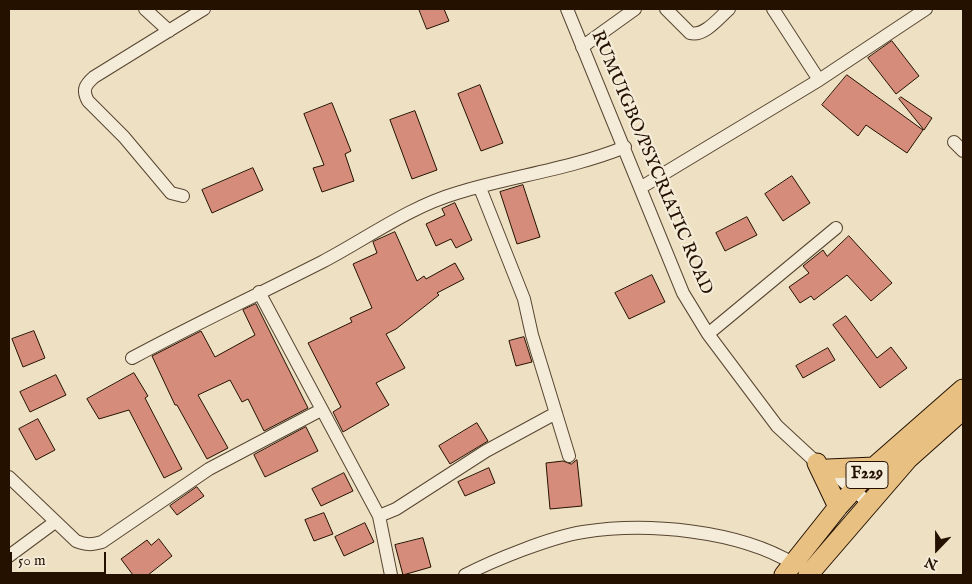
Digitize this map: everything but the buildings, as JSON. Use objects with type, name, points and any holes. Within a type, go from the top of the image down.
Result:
[{"type":"main road","name":"F229","points":[[795,572],[838,507],[874,467],[963,389]]},
{"type":"main road","name":"F229","points":[[795,572],[869,503],[908,459],[963,410]]},
{"type":"main road","points":[[838,507],[823,466],[874,467]]},
{"type":"street","points":[[145,9],[168,31]]},
{"type":"street","points":[[183,196],[171,193],[124,137],[88,101],[84,94],[86,84],[94,77],[204,9]]},
{"type":"street","name":"RUMUIGBO/PSYCRIATIC ROAD","points":[[567,9],[683,292],[708,334],[777,426],[869,503]]},
{"type":"street","points":[[582,47],[635,9]]},
{"type":"street","points":[[666,9],[690,33],[695,34],[705,30],[728,9]]},
{"type":"street","points":[[773,9],[819,80]]},
{"type":"street","points":[[640,188],[819,80],[926,9]]},
{"type":"street","points":[[132,358],[259,292],[322,262],[418,209],[456,193],[480,188],[524,174],[598,158],[625,147]]},
{"type":"street","points":[[480,188],[524,299],[532,335],[569,456]]},
{"type":"street","points":[[708,334],[836,228]]},
{"type":"street","points":[[259,292],[379,516],[391,575]]},
{"type":"street","points":[[9,477],[76,541],[86,545],[102,542],[209,469],[321,410]]},
{"type":"street","points":[[379,516],[396,509],[486,451],[556,412]]},
{"type":"street","points":[[9,556],[55,522]]},
{"type":"street","points":[[465,575],[530,548],[573,535],[620,529],[705,534],[757,546],[774,552],[795,572]]}]
